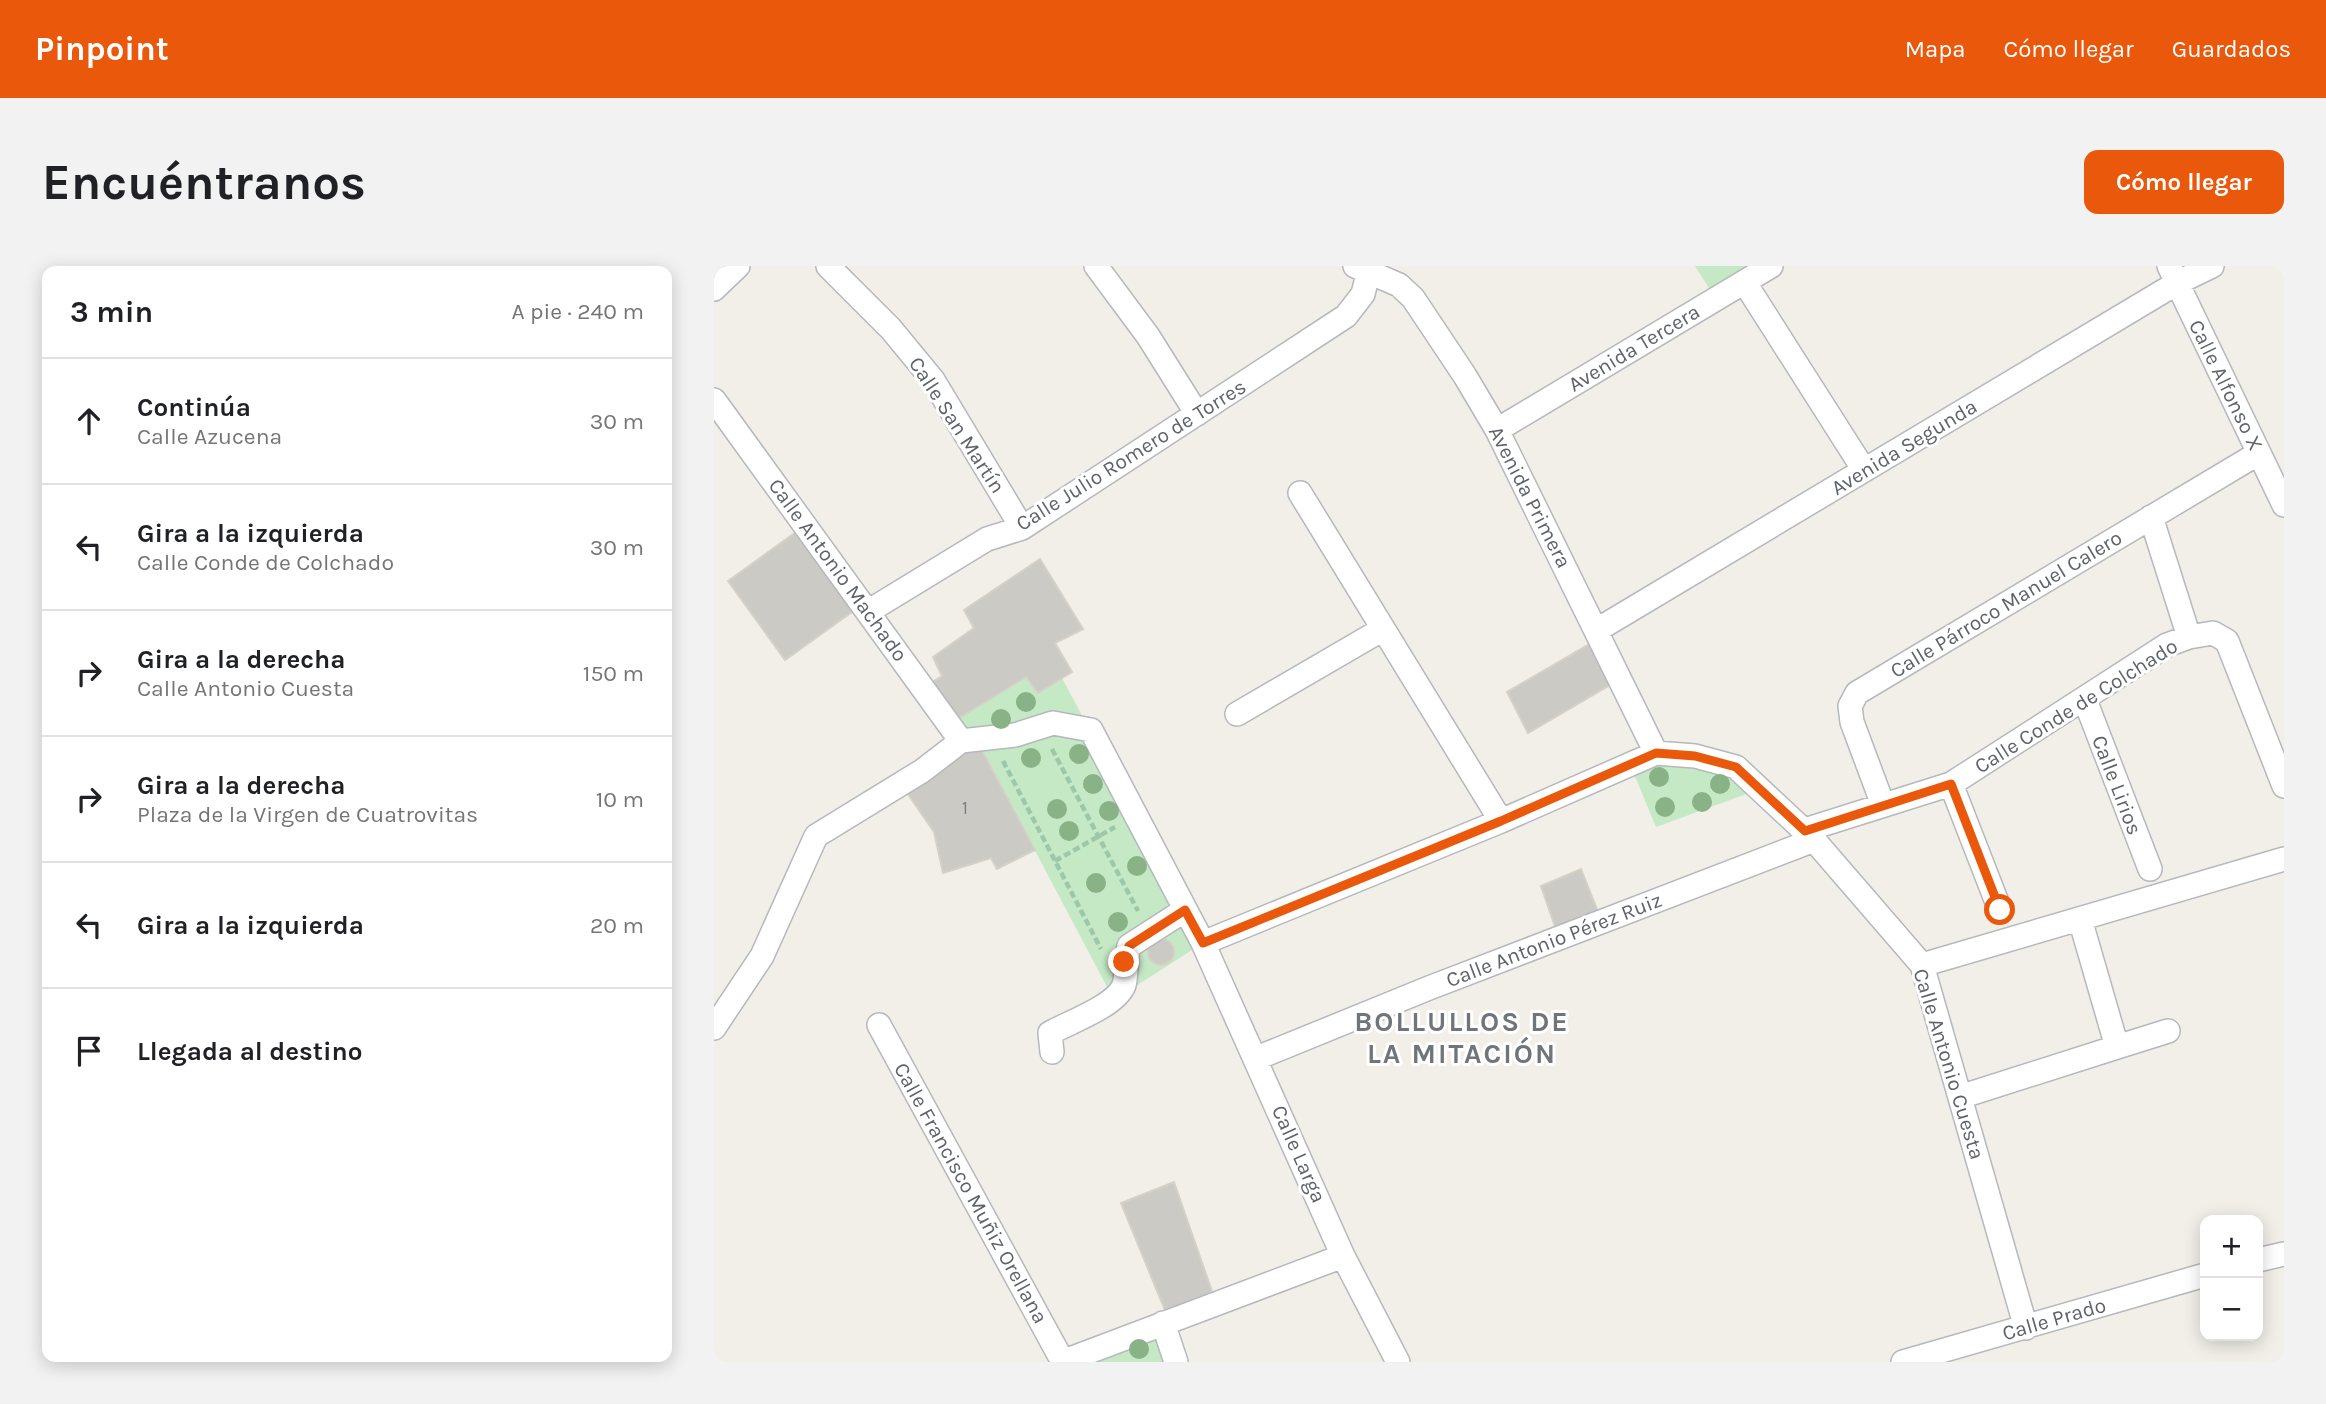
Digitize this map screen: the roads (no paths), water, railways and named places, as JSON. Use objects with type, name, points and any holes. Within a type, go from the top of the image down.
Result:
[{"type":"street","points":[[714,289],[738,266]]},
{"type":"street","name":"Calle San Martín","points":[[828,266],[891,329],[933,380],[1022,528]]},
{"type":"street","points":[[1096,266],[1148,337],[1197,414]]},
{"type":"street","name":"Avenida Tercera","points":[[1497,430],[1772,266]]},
{"type":"street","name":"Avenida Segunda","points":[[1597,630],[1864,470],[2173,275],[2212,266]]},
{"type":"street","name":"Calle Julio Romero de Torres","points":[[869,611],[969,549],[1022,528],[1346,316],[1363,295],[1364,268]]},
{"type":"street","name":"Avenida Primera","points":[[1364,268],[1399,285],[1413,298],[1497,430],[1656,753]]},
{"type":"street","name":"Calle Alfonso X","points":[[2173,275],[2284,505]]},
{"type":"street","points":[[1745,283],[1864,470]]},
{"type":"street","name":"Calle Antonio Machado","points":[[714,400],[961,741]]},
{"type":"street","name":"Calle Párroco Manuel Calero","points":[[1883,805],[1852,722],[1850,706],[1857,693],[2259,453]]},
{"type":"street","points":[[1300,493],[1501,821]]},
{"type":"street","points":[[2151,517],[2189,637],[2213,633],[2227,641],[2284,786]]},
{"type":"street","points":[[1237,714],[1383,629]]},
{"type":"street","name":"Calle Conde de Colchado","points":[[1809,836],[1883,805],[1951,784],[2167,645],[2189,637]]},
{"type":"street","name":"Calle Lirios","points":[[2085,700],[2150,869]]},
{"type":"street","name":"Calle Larga","points":[[961,741],[991,739],[1053,723],[1091,730],[1203,943],[1257,1058],[1343,1256],[1398,1362]]},
{"type":"street","points":[[714,1027],[762,956],[816,836],[922,771],[961,741]]},
{"type":"street","name":"Calle Antonio Cuesta","points":[[1203,943],[1501,821],[1656,753],[1695,756],[1736,767],[1809,836],[1922,965],[2026,1328]]},
{"type":"street","points":[[1951,784],[2000,910]]},
{"type":"street","name":"Calle Antonio Pérez Ruiz","points":[[1257,1058],[1809,836]]},
{"type":"street","points":[[1922,965],[2284,859]]},
{"type":"street","points":[[1052,1052],[1050,1033],[1114,999],[1122,989],[1129,946],[1185,910]]},
{"type":"street","points":[[2080,919],[2117,1047]]},
{"type":"street","name":"Calle Francisco Muñiz Orellana","points":[[879,1025],[1062,1362]]},
{"type":"street","points":[[1960,1097],[2168,1031]]},
{"type":"street","points":[[2263,1259],[2284,1254]]},
{"type":"street","points":[[1062,1362],[1343,1256]]},
{"type":"street","name":"Calle Prado","points":[[1903,1362],[2200,1276]]},
{"type":"street","points":[[1163,1323],[1176,1362]]},
{"type":"district","name":"BOLLULLOS DE LA MITACIÓN","points":[[1462,1037]]}]
